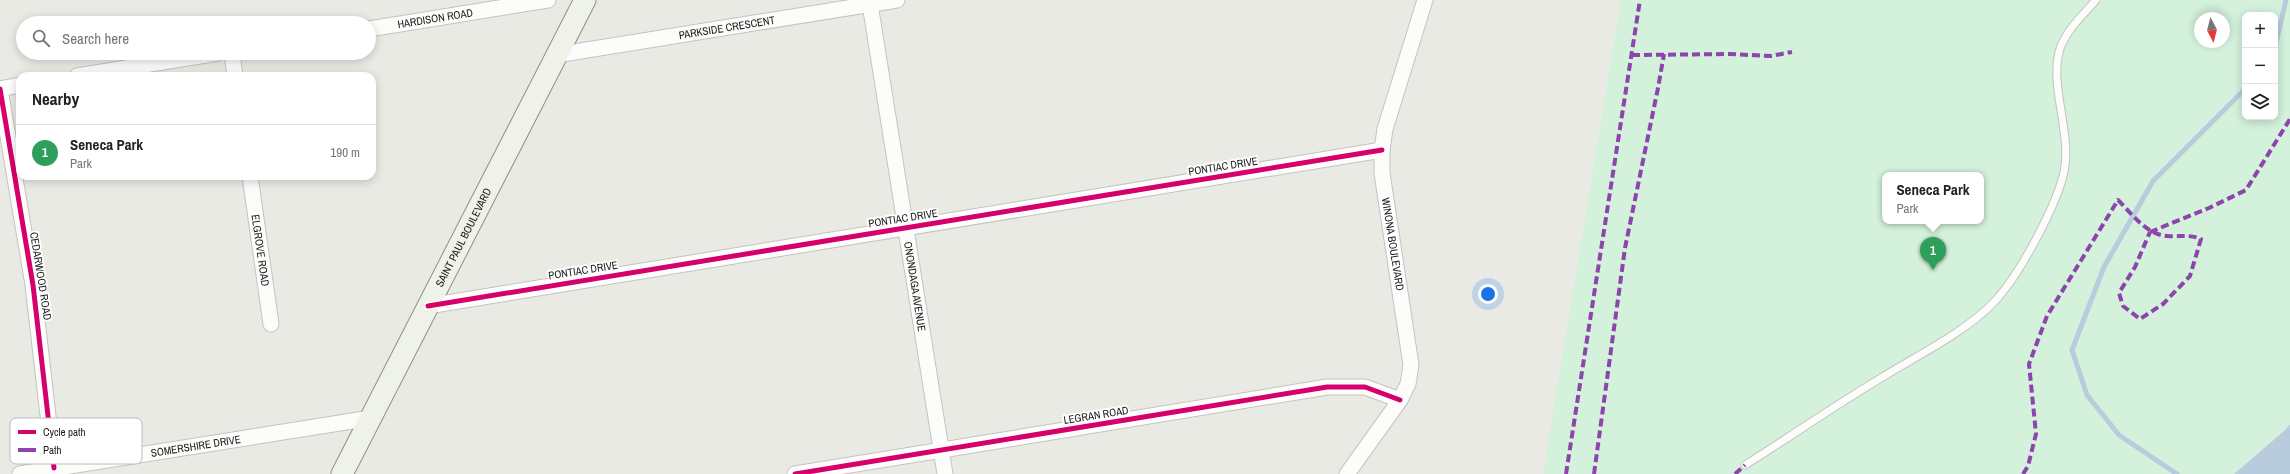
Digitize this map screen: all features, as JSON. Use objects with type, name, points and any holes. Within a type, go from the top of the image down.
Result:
[{"type":"main road","name":"SAINT PAUL BOULEVARD","points":[[342,474],[585,0]]},
{"type":"street","name":"HARDISON ROAD","points":[[376,28],[548,0]]},
{"type":"street","name":"PARKSIDE CRESCENT","points":[[556,55],[897,0]]},
{"type":"street","name":"WINONA BOULEVARD","points":[[1347,474],[1400,400],[1408,384],[1411,365],[1382,173],[1382,150],[1385,130],[1425,0]]},
{"type":"street","name":"ONONDAGA AVENUE","points":[[870,4],[904,228],[945,474]]},
{"type":"street","points":[[102,72],[175,60]]},
{"type":"street","points":[[233,60],[234,72]]},
{"type":"street","points":[[0,89],[16,86]]},
{"type":"street","name":"CEDARWOOD ROAD","points":[[0,89],[35,299],[48,418]]},
{"type":"street","name":"PONTIAC DRIVE","points":[[428,306],[1382,150]]},
{"type":"street","name":"ELGROVE ROAD","points":[[251,180],[271,324]]},
{"type":"street","name":"LEGRAN ROAD","points":[[795,474],[1327,387],[1364,387],[1400,400]]},
{"type":"street","name":"SOMERSHIRE DRIVE","points":[[142,454],[371,418]]},
{"type":"street","name":"CEDARWOOD ROAD","points":[[54,464],[54,468]]},
{"type":"street","name":"SOMERSHIRE DRIVE","points":[[20,474],[79,464]]},
{"type":"lane","points":[[1745,465],[1862,389],[1972,321],[1994,303],[2012,280],[2046,219],[2064,171],[2065,150],[2057,67],[2059,51],[2070,31],[2096,0]]},
{"type":"green space","points":[[1621,0],[2290,0],[2290,424],[2234,474],[1543,474]]},
{"type":"water","points":[[2290,424],[2290,474],[2234,474],[2285,430]]},
{"type":"waterway","points":[[2278,34],[2286,0]]},
{"type":"waterway","points":[[2177,474],[2119,435],[2087,395],[2072,350],[2104,267],[2153,181],[2242,92]]},
{"type":"marked path","points":[[1566,474],[1640,0]]},
{"type":"marked path","points":[[1632,55],[1729,54],[1771,56],[1792,52]]},
{"type":"marked path","points":[[1594,474],[1625,248],[1664,54]]},
{"type":"marked path","points":[[2150,232],[2209,208],[2246,190],[2290,119]]},
{"type":"marked path","points":[[2023,474],[2028,466],[2036,434],[2029,364],[2047,316],[2118,200],[2140,223],[2153,232],[2160,235],[2189,236],[2201,239],[2190,276],[2163,304],[2140,319],[2123,306],[2119,293],[2135,267],[2150,232]]},
{"type":"marked path","points":[[1735,474],[1745,465]]},
{"type":"cycle path","points":[[0,89],[33,285],[48,418]]},
{"type":"cycle path","points":[[428,306],[1382,150]]},
{"type":"cycle path","points":[[795,474],[1327,387],[1365,387],[1400,400]]},
{"type":"cycle path","points":[[54,464],[54,468]]},
{"type":"place","name":"Seneca Park","points":[[1933,270]]}]
